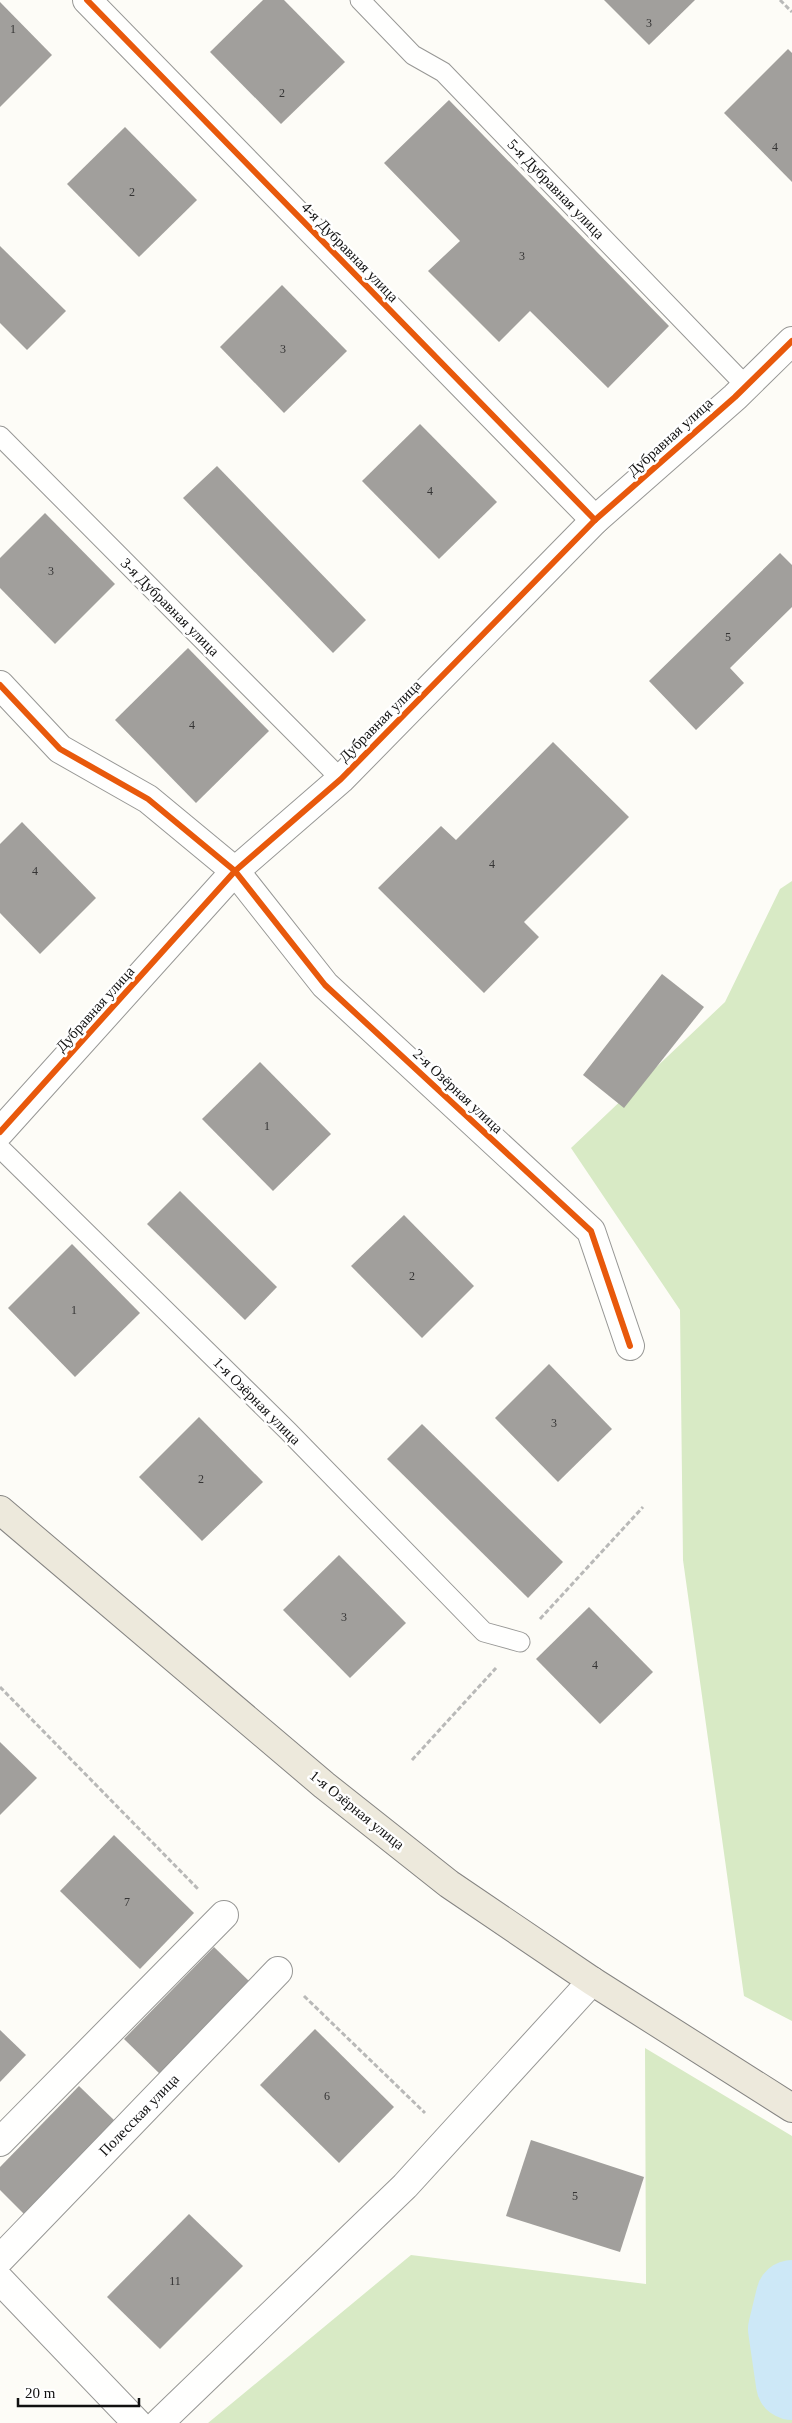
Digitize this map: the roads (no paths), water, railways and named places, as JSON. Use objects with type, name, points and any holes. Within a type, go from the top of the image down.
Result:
[{"type":"main road","name":"1-я Озёрная улица","points":[[0,1510],[324,1785],[449,1884],[592,1981],[792,2108]]},
{"type":"street","name":"4-я Дубравная улица","points":[[87,0],[596,520]]},
{"type":"street","name":"Дубравная улица","points":[[0,1132],[235,872],[341,779],[596,520],[746,386],[792,341]]},
{"type":"street","name":"2-я Озёрная улица","points":[[0,685],[60,749],[148,800],[235,872],[325,985],[591,1231],[630,1346]]},
{"type":"street","points":[[0,2142],[224,1915]]},
{"type":"street","name":"Полесская улица","points":[[0,2259],[278,1971]]},
{"type":"street","points":[[159,2423],[405,2186],[592,1981]]},
{"type":"street","points":[[0,2280],[137,2423]]},
{"type":"lane","name":"5-я Дубравная улица","points":[[360,0],[413,55],[443,72],[746,386]]},
{"type":"lane","name":"3-я Дубравная улица","points":[[0,436],[341,779]]},
{"type":"lane","name":"1-я Озёрная улица","points":[[0,1148],[281,1424],[484,1632],[520,1642]]},
{"type":"waterway","points":[[792,2296],[784,2329],[792,2384]]}]
